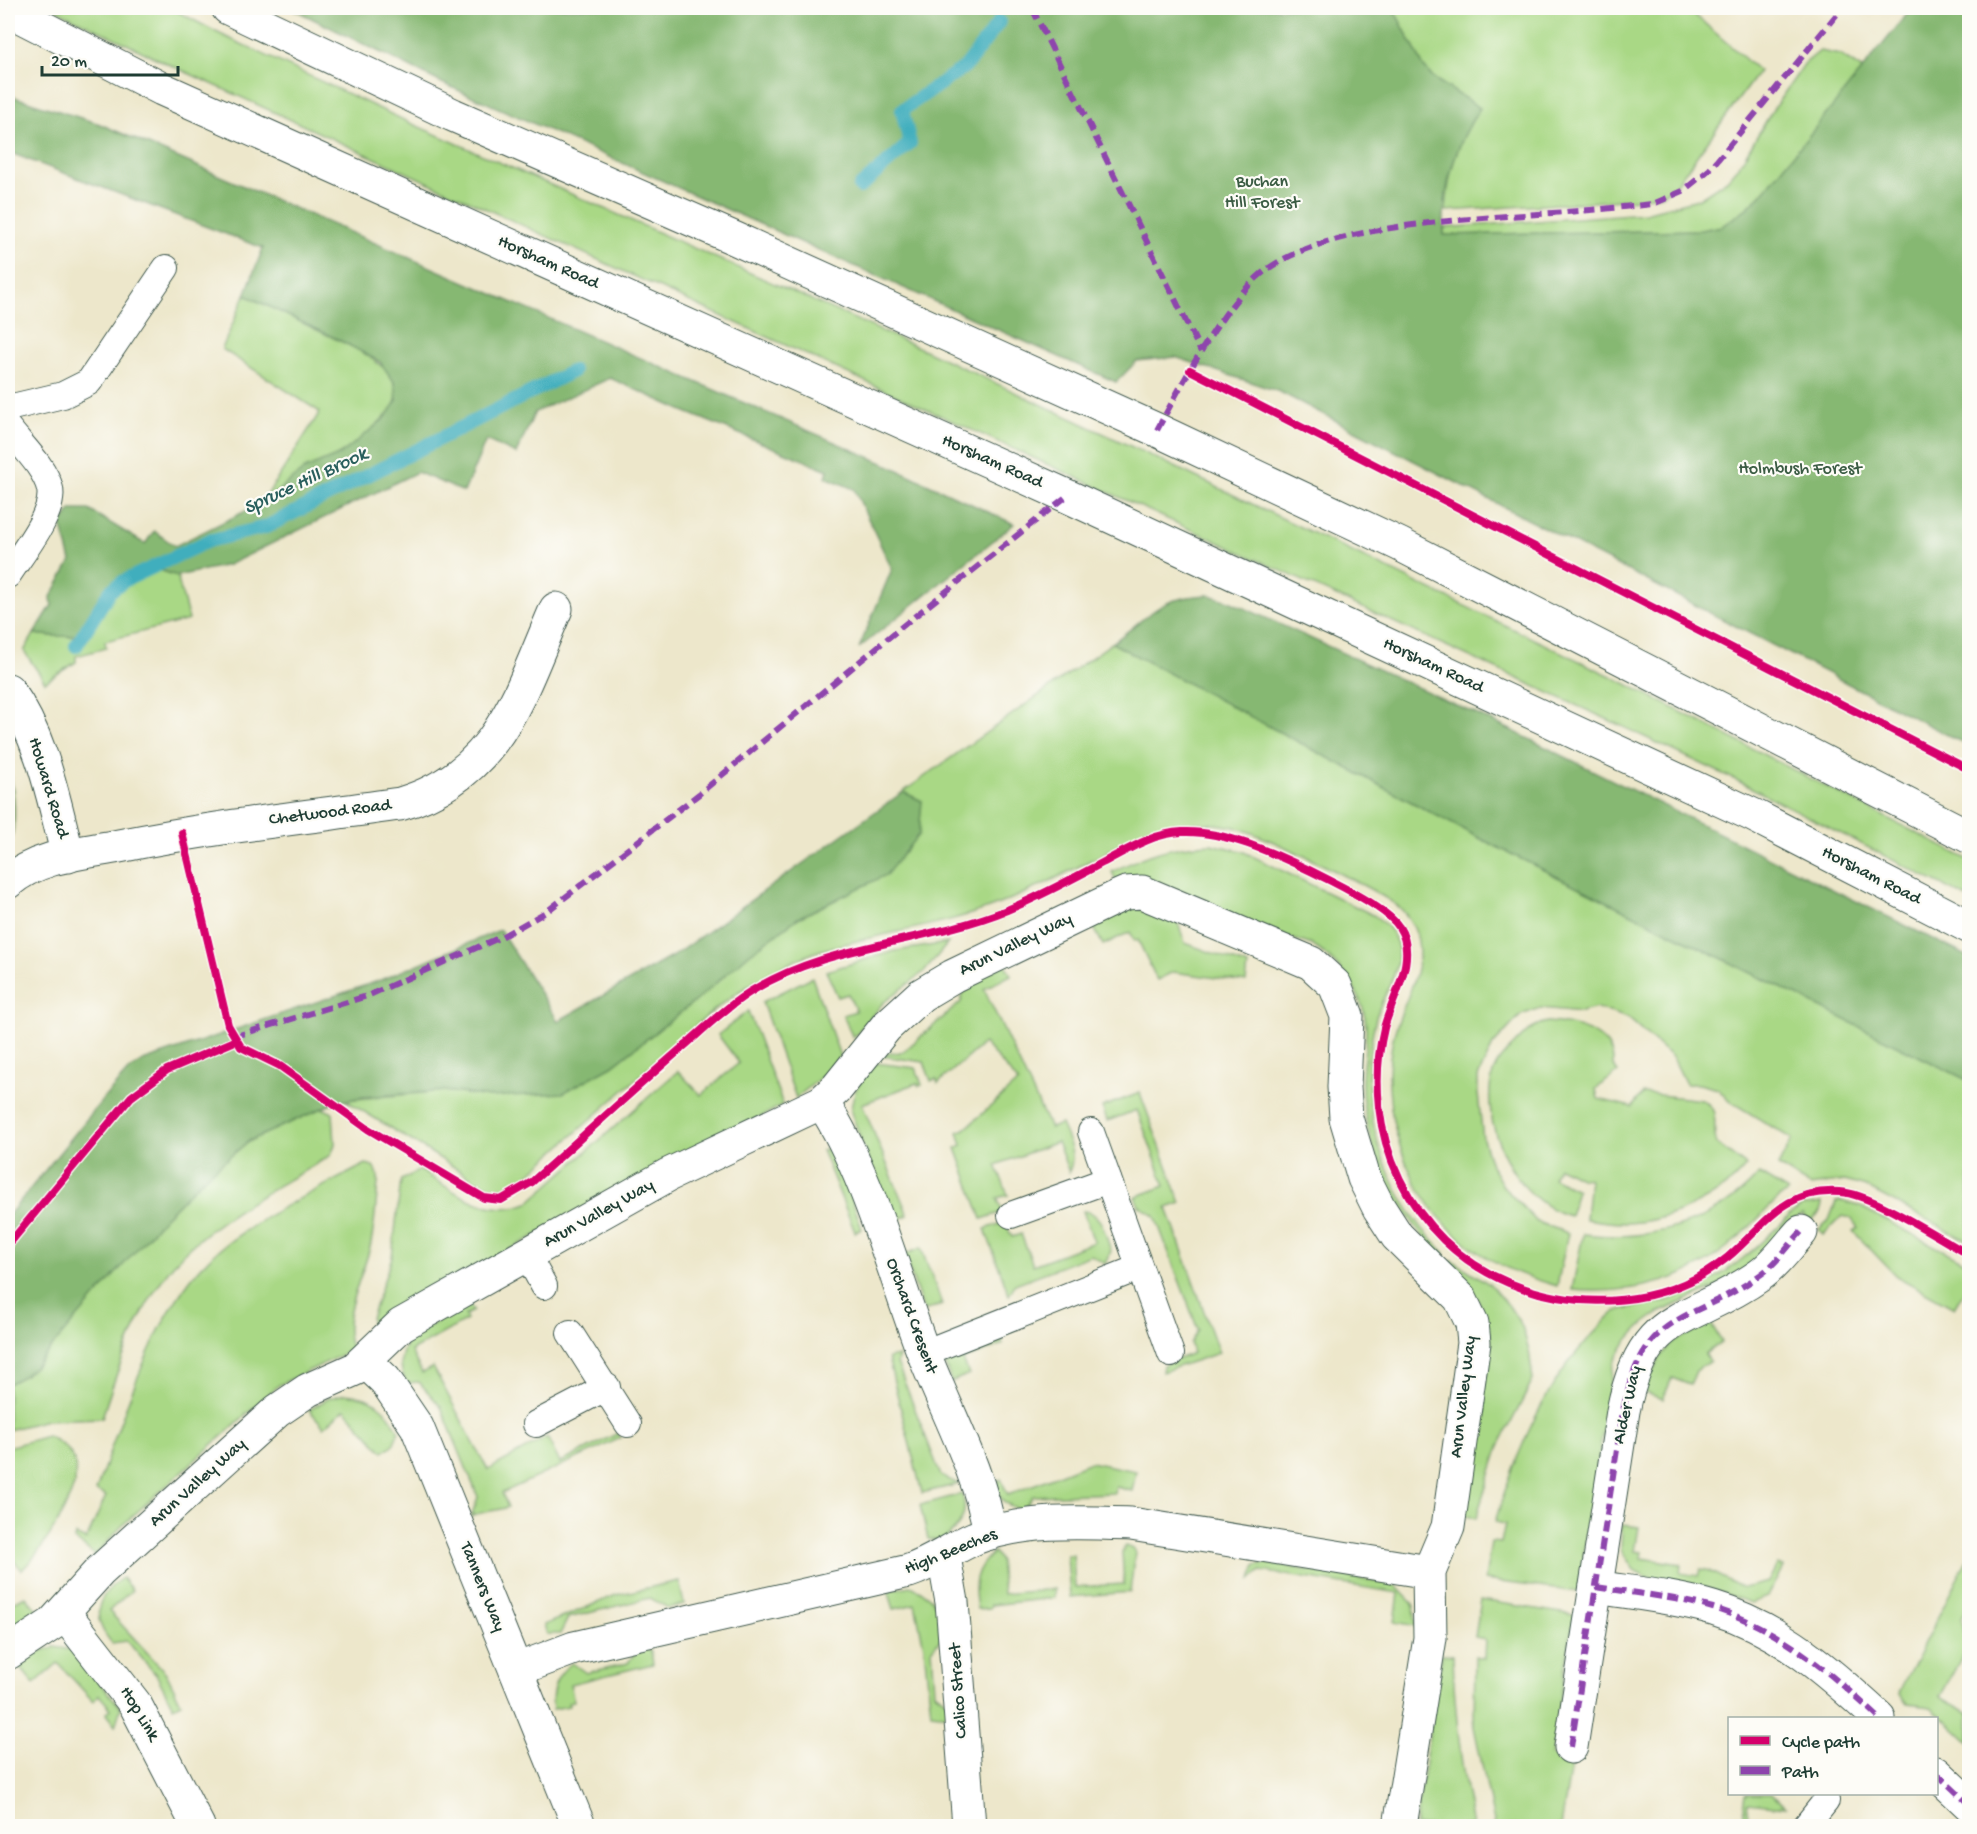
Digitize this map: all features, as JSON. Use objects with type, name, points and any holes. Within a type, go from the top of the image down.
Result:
[{"type":"main road","points":[[228,8],[453,115],[1103,405],[1389,539],[1970,837]]},
{"type":"main road","name":"Horsham Road","points":[[8,10],[162,89],[1067,496],[1723,801],[1970,927]]},
{"type":"main road","name":"Chetwood Road","points":[[8,882],[33,866],[68,856],[182,833],[400,804],[433,792],[469,769],[497,738],[519,695],[556,609]]},
{"type":"main road","name":"Howard Road","points":[[8,690],[25,717],[40,750],[68,856]]},
{"type":"main road","name":"Arun Valley Way","points":[[8,1653],[64,1613],[111,1561],[278,1411],[297,1396],[343,1375],[364,1361],[401,1325],[688,1164],[822,1102],[837,1089],[892,1020],[921,995],[952,976],[1126,893],[1142,892],[1321,969],[1335,985],[1345,1007],[1346,1118],[1364,1178],[1397,1236],[1460,1298],[1474,1333],[1448,1527],[1429,1572],[1430,1638],[1400,1827]]},
{"type":"main road","name":"Orchard Cresent","points":[[822,1102],[842,1137],[858,1174],[924,1353],[983,1499],[990,1533]]},
{"type":"main road","name":"Alder Way","points":[[1571,1748],[1625,1400],[1634,1368],[1645,1347],[1664,1329],[1689,1313],[1761,1275],[1801,1232]]},
{"type":"main road","name":"Tanners Way","points":[[364,1361],[385,1380],[417,1427],[579,1827]]},
{"type":"main road","name":"High Beeches","points":[[516,1670],[574,1648],[909,1571],[944,1557],[974,1539],[990,1533],[1058,1524],[1131,1524],[1429,1572]]},
{"type":"main road","name":"Calico Street","points":[[944,1557],[952,1602],[969,1827]]},
{"type":"main road","points":[[1596,1587],[1711,1607],[1742,1618],[1801,1650],[1827,1670],[1877,1717]]},
{"type":"main road","name":"Hop Link","points":[[64,1613],[129,1694],[155,1740],[198,1827]]},
{"type":"main road","points":[[1938,1775],[1970,1805]]},
{"type":"lane","points":[[8,408],[63,395],[89,382],[166,268]]},
{"type":"lane","points":[[8,428],[40,470],[50,488],[44,519],[8,575]]},
{"type":"lane","points":[[1091,1132],[1138,1268],[1171,1354]]},
{"type":"lane","points":[[1011,1215],[1108,1180]]},
{"type":"lane","points":[[526,1255],[544,1286]]},
{"type":"lane","points":[[924,1353],[1138,1268]]},
{"type":"lane","points":[[570,1333],[584,1359],[607,1388],[628,1424]]},
{"type":"lane","points":[[536,1425],[607,1388]]},
{"type":"lane","points":[[1806,1827],[1826,1801]]},
{"type":"green space","points":[[52,8],[171,8],[220,34],[408,122],[927,351],[1615,678],[1969,860],[1969,899],[1740,782],[1613,722],[166,63]]},
{"type":"green space","name":"Buchan Hill Forest","points":[[291,8],[1393,8],[1424,67],[1433,78],[1480,108],[1463,138],[1452,169],[1445,201],[1444,235],[1701,230],[1722,226],[1761,195],[1909,12],[1903,8],[1969,8],[1969,746],[1280,392],[1175,357],[1137,361],[1116,382],[442,83]]},
{"type":"green space","points":[[1393,8],[1687,8],[1759,71],[1675,186],[1661,195],[1638,199],[1446,211],[1455,157],[1471,120],[1479,108],[1433,78],[1424,67]]},
{"type":"green space","points":[[1820,51],[1840,55],[1863,70],[1761,195],[1722,226],[1701,230],[1444,235],[1444,228],[1645,213],[1698,199],[1727,180],[1739,166],[1774,108],[1805,63]]},
{"type":"green space","points":[[8,95],[100,124],[890,466],[1014,524],[859,648],[892,569],[854,489],[826,477],[828,470],[681,410],[610,378],[535,412],[516,454],[486,440],[464,492],[417,472],[228,565],[177,576],[154,568],[130,578],[109,592],[78,635],[34,634],[52,605],[51,597],[71,561],[61,524],[71,510],[89,510],[145,544],[154,531],[175,546],[262,503],[305,469],[341,454],[385,418],[397,400],[395,383],[380,362],[245,295],[263,248],[8,152]]},
{"type":"green space","points":[[245,295],[363,352],[389,372],[398,391],[394,408],[357,443],[262,503],[320,412],[222,349]]},
{"type":"green space","points":[[154,568],[177,576],[189,620],[105,641],[106,648],[76,656],[76,662],[45,682],[24,651],[34,634],[69,636],[78,634],[109,592],[125,581]]},
{"type":"green space","points":[[1208,595],[1229,601],[1513,731],[1969,957],[1969,1081],[1483,840],[1112,643],[1165,604]]},
{"type":"green space","points":[[1112,643],[1483,840],[1969,1081],[1969,1242],[1866,1187],[1845,1181],[1810,1186],[1778,1166],[1792,1139],[1728,1100],[1718,1089],[1699,1084],[1686,1084],[1673,1058],[1628,1018],[1597,1008],[1581,1012],[1541,1008],[1521,1015],[1493,1045],[1478,1077],[1478,1094],[1483,1139],[1491,1165],[1503,1186],[1537,1222],[1568,1233],[1557,1286],[1523,1275],[1490,1259],[1448,1227],[1429,1204],[1402,1151],[1394,1122],[1389,1093],[1394,1035],[1413,982],[1419,955],[1418,941],[1410,921],[1402,910],[1390,901],[1318,863],[1243,830],[1215,824],[1183,824],[1151,831],[994,906],[930,925],[822,950],[784,966],[748,986],[712,1012],[518,1184],[512,1186],[496,1188],[475,1180],[345,1100],[444,1091],[490,1097],[612,1066],[699,998],[749,954],[798,918],[838,899],[922,801],[903,792]]},
{"type":"green space","points":[[8,763],[14,795],[14,817],[8,849]]},
{"type":"green space","points":[[903,792],[922,801],[919,834],[886,875],[798,918],[749,954],[699,998],[612,1066],[563,1093],[490,1097],[444,1091],[363,1097],[334,1103],[249,1141],[203,1179],[165,1217],[36,1365],[25,1375],[8,1384],[8,1216],[104,1098],[128,1071],[143,1061],[378,981],[500,930],[558,1021],[673,956]]},
{"type":"green space","points":[[1211,844],[1242,851],[1375,916],[1388,927],[1394,937],[1398,947],[1398,961],[1376,1018],[1370,1050],[1369,1082],[1372,1114],[1379,1145],[1390,1175],[1405,1203],[1423,1229],[1445,1253],[1441,1259],[1398,1202],[1375,1154],[1362,1093],[1365,1018],[1358,996],[1346,976],[1312,945],[1117,882],[1112,872],[1160,852]]},
{"type":"green space","points":[[1133,907],[1178,923],[1185,943],[1248,966],[1246,982],[1173,972],[1157,980],[1138,940],[1135,941],[1130,932],[1103,945],[1092,924]]},
{"type":"green space","points":[[948,943],[925,971],[883,1003],[853,1038],[843,1015],[856,1011],[848,994],[838,997],[826,971],[895,951]]},
{"type":"green space","points":[[1005,964],[1011,975],[984,989],[1050,1128],[1061,1124],[1071,1148],[1072,1160],[1069,1172],[1057,1142],[996,1165],[1008,1195],[997,1198],[1003,1212],[982,1219],[956,1148],[962,1145],[958,1132],[965,1129],[1018,1082],[984,1043],[938,1083],[936,1079],[931,1081],[924,1062],[880,1056],[903,1052],[961,1002],[965,983]]},
{"type":"green space","points":[[812,977],[840,1056],[825,1074],[796,1098],[762,1002]]},
{"type":"green space","points":[[748,1011],[783,1105],[393,1311],[372,1330],[371,1318],[392,1257],[401,1180],[420,1170],[458,1194],[485,1205],[499,1208],[528,1203],[678,1071],[701,1095],[739,1063],[718,1035]]},
{"type":"green space","points":[[1547,1022],[1580,1028],[1600,1038],[1607,1045],[1612,1055],[1613,1066],[1618,1072],[1596,1089],[1598,1099],[1632,1107],[1643,1093],[1702,1100],[1708,1104],[1714,1114],[1717,1144],[1746,1166],[1735,1178],[1706,1199],[1673,1214],[1639,1222],[1623,1223],[1586,1219],[1590,1179],[1580,1178],[1559,1167],[1553,1178],[1577,1190],[1570,1216],[1551,1208],[1533,1195],[1505,1158],[1491,1113],[1490,1090],[1494,1070],[1502,1056],[1529,1030]]},
{"type":"green space","points":[[875,1063],[916,1068],[922,1085],[919,1086],[917,1083],[862,1104],[908,1215],[899,1219],[902,1229],[894,1232],[851,1112],[853,1097],[858,1085]]},
{"type":"green space","points":[[1140,1093],[1181,1203],[1167,1208],[1219,1353],[1162,1372],[1163,1365],[1193,1353],[1190,1343],[1198,1330],[1155,1216],[1139,1206],[1135,1197],[1165,1186],[1137,1110],[1107,1121],[1102,1107]]},
{"type":"green space","points":[[322,1108],[333,1113],[335,1144],[331,1155],[222,1222],[189,1248],[173,1265],[146,1305],[135,1327],[102,1418],[47,1420],[8,1430],[8,1384],[25,1375],[36,1365],[162,1217],[219,1165],[248,1143],[275,1128]]},
{"type":"green space","points":[[829,1148],[843,1172],[862,1229],[855,1232],[822,1150]]},
{"type":"green space","points":[[366,1164],[376,1171],[378,1183],[371,1243],[350,1310],[348,1324],[352,1350],[279,1385],[126,1522],[95,1555],[74,1539],[75,1535],[86,1540],[106,1496],[96,1491],[130,1395],[160,1328],[178,1298],[198,1271],[237,1236],[291,1203]]},
{"type":"green space","points":[[1759,1174],[1788,1191],[1738,1238],[1701,1265],[1681,1275],[1639,1287],[1595,1291],[1572,1290],[1583,1234],[1632,1235],[1679,1226],[1701,1218],[1722,1206],[1741,1192]]},
{"type":"green space","points":[[1841,1201],[1859,1206],[1969,1264],[1969,1289],[1966,1288],[1954,1308],[1896,1276],[1853,1231],[1858,1228],[1851,1218],[1842,1216],[1823,1235],[1819,1229],[1829,1220],[1836,1202]]},
{"type":"green space","points":[[1822,1203],[1819,1213],[1807,1223],[1803,1214],[1794,1219],[1761,1256],[1739,1275],[1653,1317],[1638,1328],[1625,1344],[1613,1364],[1578,1592],[1485,1580],[1491,1542],[1501,1543],[1505,1524],[1495,1522],[1512,1470],[1547,1395],[1579,1350],[1614,1312],[1666,1301],[1686,1294],[1735,1265],[1802,1206]]},
{"type":"green space","points":[[1083,1211],[1095,1215],[1102,1225],[1111,1251],[1105,1264],[1091,1255],[1015,1284],[1009,1295],[985,1229],[1005,1222],[1012,1237],[1021,1234],[1033,1265],[1094,1242]]},
{"type":"green space","points":[[921,1248],[942,1304],[924,1311],[904,1255]]},
{"type":"green space","points":[[1452,1260],[1491,1285],[1509,1306],[1522,1326],[1529,1350],[1533,1380],[1499,1446],[1476,1518],[1465,1516],[1491,1339],[1477,1298],[1448,1265]]},
{"type":"green space","points":[[469,1303],[473,1311],[465,1315],[467,1320],[411,1351],[422,1373],[433,1367],[488,1470],[547,1437],[560,1463],[618,1433],[621,1438],[502,1493],[508,1507],[471,1517],[478,1497],[441,1407],[419,1382],[407,1383],[401,1364],[403,1351],[414,1335]]},
{"type":"green space","points":[[1711,1324],[1722,1341],[1705,1354],[1710,1361],[1696,1371],[1690,1385],[1672,1378],[1663,1399],[1643,1392],[1656,1364],[1667,1348],[1683,1337]]},
{"type":"green space","points":[[1001,1338],[1003,1344],[963,1360],[969,1374],[951,1382],[945,1363],[949,1358]]},
{"type":"green space","points":[[899,1356],[897,1363],[941,1476],[959,1484],[922,1493],[888,1358]]},
{"type":"green space","points":[[345,1394],[371,1400],[389,1415],[399,1431],[393,1445],[383,1452],[345,1409],[324,1427],[309,1410],[329,1398]]},
{"type":"green space","points":[[47,1436],[61,1444],[70,1453],[75,1463],[74,1485],[50,1534],[22,1570],[8,1554],[8,1447]]},
{"type":"green space","points":[[1090,1462],[1136,1471],[1132,1491],[1116,1487],[1114,1493],[1033,1496],[1022,1511],[1003,1502],[993,1484],[1001,1479],[1008,1495]]},
{"type":"green space","points":[[962,1494],[963,1516],[957,1527],[940,1542],[928,1539],[920,1505]]},
{"type":"green space","points":[[1622,1525],[1639,1527],[1635,1551],[1642,1552],[1641,1558],[1681,1564],[1680,1573],[1698,1576],[1700,1569],[1707,1570],[1743,1588],[1768,1582],[1777,1565],[1783,1567],[1767,1597],[1751,1603],[1707,1588],[1647,1577],[1634,1570],[1621,1550]]},
{"type":"green space","points":[[1125,1546],[1134,1549],[1135,1553],[1130,1592],[1070,1597],[1067,1555],[1073,1555],[1075,1587],[1124,1584],[1122,1552]]},
{"type":"green space","points":[[994,1552],[1000,1561],[1003,1594],[1054,1589],[1054,1598],[991,1605],[990,1608],[977,1609],[975,1585],[978,1571]]},
{"type":"green space","points":[[1969,1556],[1969,1602],[1961,1619],[1969,1650],[1966,1649],[1940,1697],[1969,1713],[1969,1742],[1931,1707],[1907,1704],[1899,1693]]},
{"type":"green space","points":[[1266,1563],[1395,1585],[1414,1605],[1416,1626],[1395,1622],[1399,1593],[1261,1571],[1251,1579],[1256,1565]]},
{"type":"green space","points":[[122,1578],[132,1590],[109,1611],[166,1673],[181,1703],[173,1707],[157,1676],[127,1641],[112,1643],[101,1625],[99,1608],[102,1600],[106,1592]]},
{"type":"green space","points":[[679,1581],[684,1604],[668,1608],[650,1598],[568,1618],[560,1634],[547,1634],[544,1625],[616,1595]]},
{"type":"green space","points":[[911,1586],[927,1595],[939,1611],[944,1635],[932,1649],[935,1692],[949,1703],[950,1715],[931,1713],[924,1647],[915,1604],[894,1609],[888,1590]]},
{"type":"green space","points":[[25,1596],[42,1615],[8,1634],[8,1605]]},
{"type":"green space","points":[[1481,1600],[1574,1615],[1551,1756],[1572,1759],[1561,1826],[1495,1826],[1474,1727],[1475,1656],[1484,1658],[1485,1639],[1475,1637]]},
{"type":"green space","points":[[644,1644],[651,1651],[653,1664],[570,1684],[574,1701],[568,1702],[569,1706],[553,1709],[553,1689],[566,1667],[572,1663],[586,1673],[628,1663],[639,1646]]},
{"type":"green space","points":[[54,1647],[73,1650],[121,1708],[115,1726],[106,1714],[111,1709],[99,1695],[93,1701],[58,1663],[34,1684],[19,1666],[35,1653]]},
{"type":"green space","points":[[1442,1654],[1453,1655],[1459,1741],[1473,1826],[1415,1826]]},
{"type":"green space","points":[[1746,1795],[1773,1795],[1785,1807],[1748,1803],[1745,1826],[1741,1826]]},
{"type":"waterway","name":"Spruce Hill Brook","points":[[860,187],[910,143],[902,110],[966,66],[999,22]]},
{"type":"waterway","name":"Spruce Hill Brook","points":[[76,646],[110,591],[124,581],[208,541],[266,527],[573,371]]},
{"type":"marked path","points":[[1032,8],[1201,352]]},
{"type":"marked path","points":[[1157,430],[1203,348],[1231,307],[1260,275],[1284,259],[1344,237],[1378,230],[1447,221],[1653,204],[1683,191],[1710,169],[1842,8]]},
{"type":"marked path","points":[[233,1037],[367,996],[501,937],[546,912],[699,794],[910,620],[1067,496]]},
{"type":"marked path","points":[[1571,1747],[1623,1411],[1632,1377],[1643,1353],[1672,1323],[1734,1291],[1766,1271],[1801,1232]]},
{"type":"marked path","points":[[1596,1587],[1699,1604],[1760,1627],[1782,1639],[1822,1668],[1878,1717]]},
{"type":"marked path","points":[[1938,1775],[1970,1805]]},
{"type":"cycle path","points":[[1190,370],[1970,770]]},
{"type":"cycle path","points":[[182,833],[228,1025],[241,1047],[280,1066],[368,1129],[484,1198],[501,1200],[532,1182],[724,1011],[750,992],[780,976],[843,953],[975,921],[1031,900],[1161,835],[1199,832],[1240,841],[1330,880],[1373,905],[1399,927],[1404,939],[1405,964],[1384,1028],[1378,1067],[1379,1106],[1386,1143],[1400,1179],[1419,1211],[1444,1240],[1474,1264],[1509,1283],[1565,1298],[1593,1301],[1622,1300],[1651,1295],[1704,1274],[1728,1257],[1777,1211],[1790,1202],[1820,1192],[1840,1192],[1870,1200],[1970,1255]]},
{"type":"cycle path","points":[[8,1245],[131,1097],[167,1070],[235,1041]]},
{"type":"park label","name":"Holmbush Forest","points":[[1800,469]]}]
